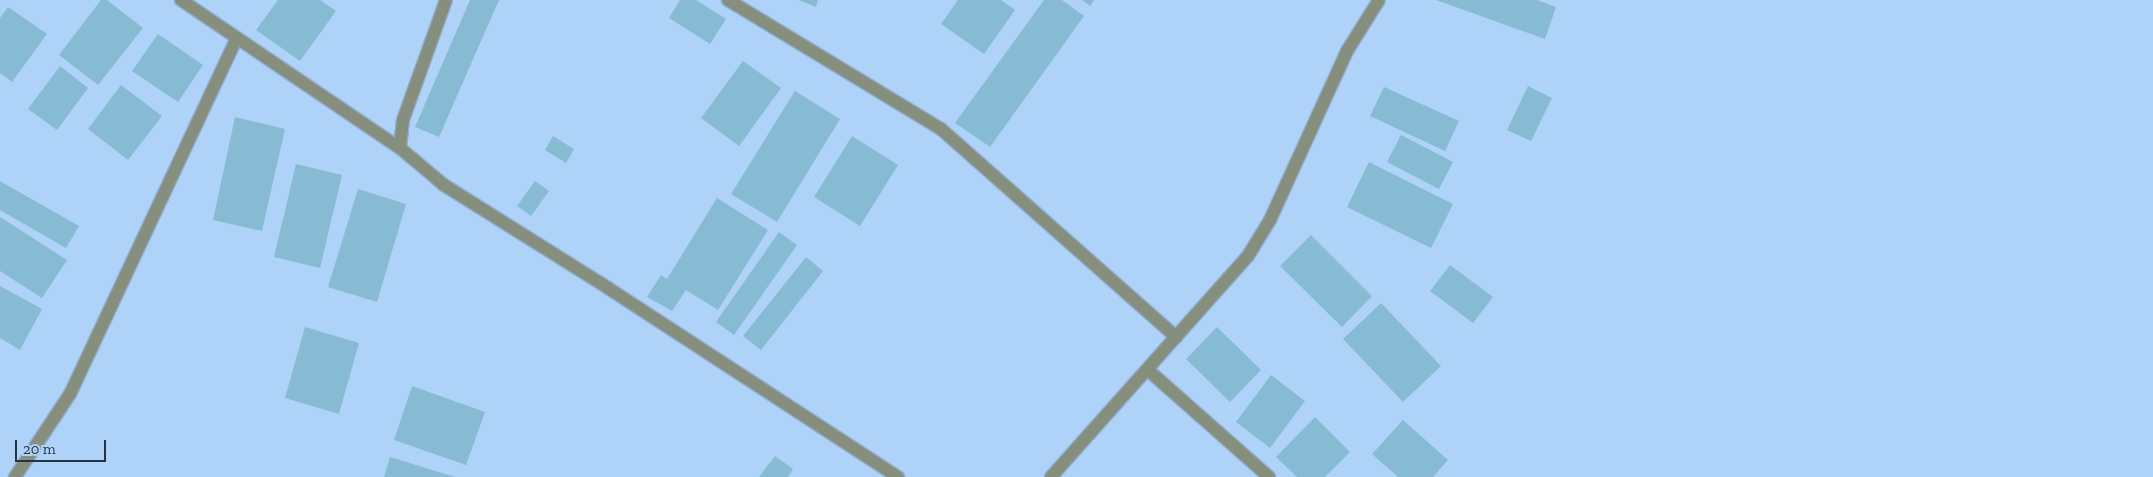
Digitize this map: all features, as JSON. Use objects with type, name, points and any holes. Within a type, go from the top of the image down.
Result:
[{"type":"street","points":[[181,0],[400,148],[444,185],[608,288],[898,477]]},
{"type":"street","points":[[400,148],[403,120],[446,0]]},
{"type":"street","points":[[728,0],[941,129],[1176,337]]},
{"type":"street","points":[[1051,477],[1248,256],[1270,220],[1347,51],[1379,0]]},
{"type":"street","points":[[15,477],[70,394],[237,38]]},
{"type":"street","points":[[1148,370],[1269,477]]},
{"type":"building","points":[[101,0],[107,0],[143,28],[98,85],[59,55]]},
{"type":"building","points":[[278,0],[320,0],[336,11],[300,61],[256,30]]},
{"type":"building","points":[[470,0],[499,0],[439,137],[415,127]]},
{"type":"building","points":[[680,0],[696,0],[726,19],[710,44],[669,18]]},
{"type":"building","points":[[799,0],[818,0],[816,7]]},
{"type":"building","points":[[958,0],[1001,0],[1015,10],[984,54],[941,24]]},
{"type":"building","points":[[1044,0],[1062,0],[1084,16],[990,147],[955,123]]},
{"type":"building","points":[[1082,0],[1094,0],[1090,6]]},
{"type":"building","points":[[1436,0],[1537,0],[1556,7],[1545,39]]},
{"type":"building","points":[[8,7],[47,34],[12,82],[0,73],[0,18]]},
{"type":"building","points":[[158,34],[203,65],[178,102],[132,71]]},
{"type":"building","points":[[743,61],[781,88],[739,146],[701,118]]},
{"type":"building","points":[[60,66],[88,88],[57,130],[28,109]]},
{"type":"building","points":[[121,85],[162,116],[128,160],[88,129]]},
{"type":"building","points":[[1528,86],[1552,98],[1531,141],[1507,130]]},
{"type":"building","points":[[1384,87],[1459,121],[1445,151],[1370,116]]},
{"type":"building","points":[[795,91],[840,119],[777,222],[731,194]]},
{"type":"building","points":[[235,117],[285,129],[262,231],[213,220]]},
{"type":"building","points":[[1401,135],[1453,162],[1439,189],[1387,162]]},
{"type":"building","points":[[553,136],[574,149],[566,163],[545,150]]},
{"type":"building","points":[[852,136],[898,165],[860,226],[814,197]]},
{"type":"building","points":[[1369,162],[1453,204],[1431,248],[1347,207]]},
{"type":"building","points":[[296,164],[342,175],[320,268],[274,257]]},
{"type":"building","points":[[0,181],[79,226],[66,248],[0,210]]},
{"type":"building","points":[[535,181],[549,191],[531,216],[517,206]]},
{"type":"building","points":[[358,189],[406,204],[377,302],[328,287]]},
{"type":"building","points":[[717,198],[768,230],[718,310],[686,290],[672,311],[647,297],[661,275],[667,279]]},
{"type":"building","points":[[0,217],[67,260],[42,298],[0,271]]},
{"type":"building","points":[[779,232],[797,245],[734,335],[716,322]]},
{"type":"building","points":[[1311,235],[1372,296],[1342,327],[1280,266]]},
{"type":"building","points":[[806,257],[823,271],[761,350],[743,336]]},
{"type":"building","points":[[1450,265],[1493,297],[1473,323],[1430,291]]},
{"type":"building","points":[[0,286],[42,309],[20,350],[0,338]]},
{"type":"building","points":[[1381,303],[1441,366],[1403,402],[1343,339]]},
{"type":"building","points":[[305,327],[359,343],[339,414],[285,398]]},
{"type":"building","points":[[1217,327],[1261,370],[1230,402],[1186,359]]},
{"type":"building","points":[[1271,375],[1305,401],[1270,448],[1236,422]]},
{"type":"building","points":[[412,386],[485,412],[466,465],[394,440]]},
{"type":"building","points":[[1315,417],[1350,452],[1325,477],[1297,477],[1276,457]]},
{"type":"building","points":[[1403,420],[1448,460],[1433,477],[1398,477],[1372,454]]},
{"type":"building","points":[[775,456],[793,469],[788,477],[759,477]]},
{"type":"building","points":[[390,457],[455,477],[384,477]]}]
